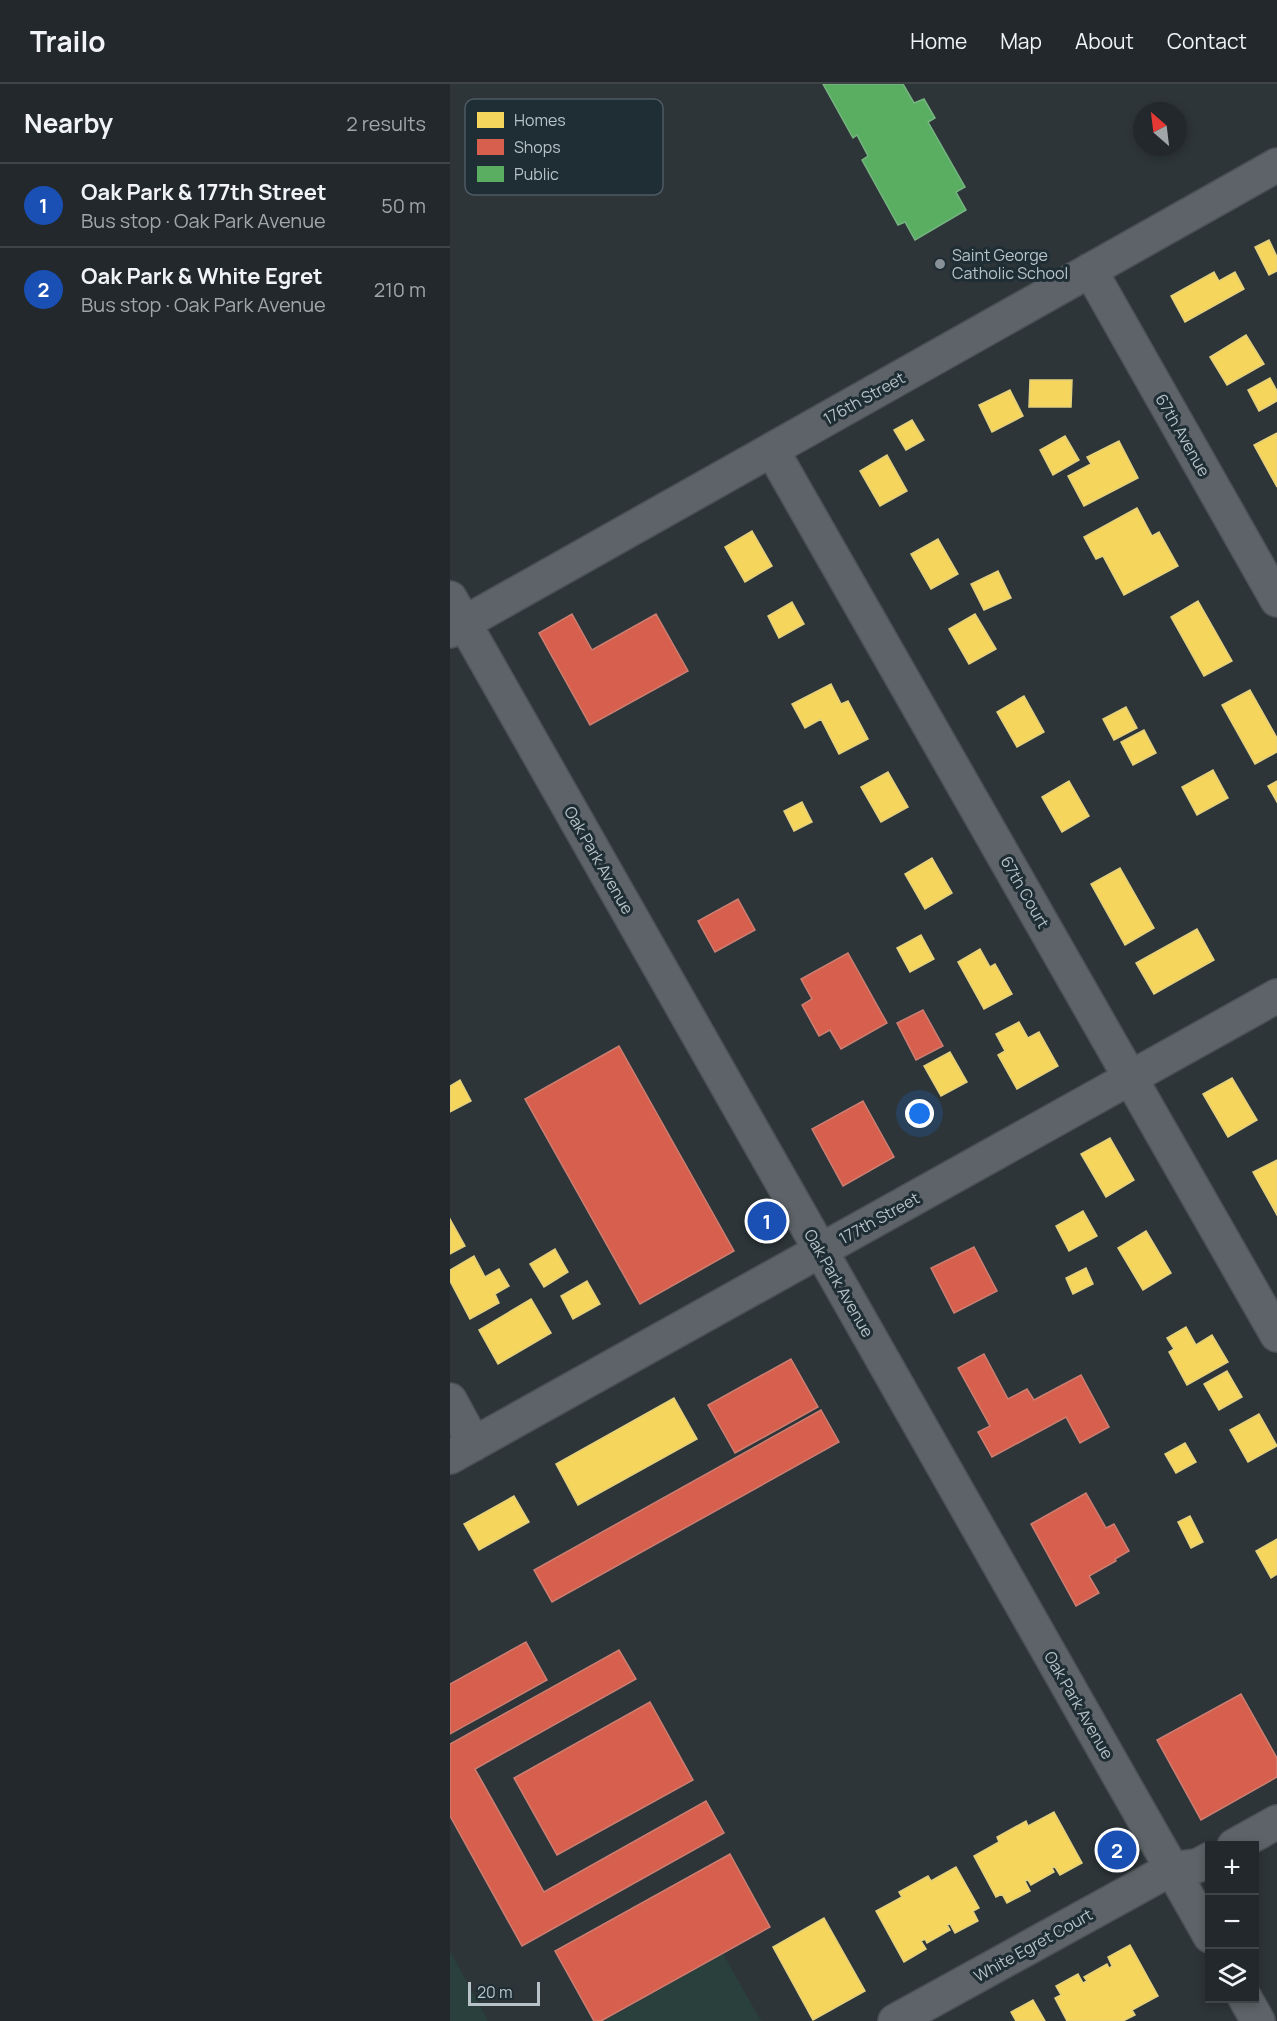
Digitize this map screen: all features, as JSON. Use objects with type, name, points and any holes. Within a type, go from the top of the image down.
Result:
[{"type":"street","name":"176th Street","points":[[455,617],[772,450],[1277,165]]},
{"type":"street","name":"67th Avenue","points":[[1090,270],[1277,600]]},
{"type":"street","name":"67th Court","points":[[772,450],[1277,1335]]},
{"type":"street","name":"Oak Park Avenue","points":[[455,617],[820,1251],[1205,1929]]},
{"type":"street","name":"177th Street","points":[[462,1450],[1277,996]]},
{"type":"street","points":[[450,1400],[462,1450]]},
{"type":"street","points":[[1241,1841],[1277,1822]]},
{"type":"street","name":"White Egret Court","points":[[896,2021],[1171,1869],[1197,1866],[1205,1861]]},
{"type":"street","points":[[1248,2003],[1258,2021]]},
{"type":"green space","points":[[450,1951],[488,2021],[450,2021]]},
{"type":"green space","points":[[723,1954],[761,2021],[604,2021]]},
{"type":"building: Homes","points":[[1269,240],[1277,257],[1277,271],[1269,275],[1255,247]]},
{"type":"building: Homes","points":[[1214,272],[1219,281],[1235,272],[1244,289],[1185,322],[1171,296]]},
{"type":"building: Homes","points":[[1246,335],[1264,364],[1227,385],[1210,357]]},
{"type":"building: Homes","points":[[1270,378],[1277,391],[1277,401],[1259,411],[1248,390]]},
{"type":"building: Homes","points":[[1030,380],[1072,380],[1071,407],[1029,407]]},
{"type":"building: Homes","points":[[1010,390],[1023,416],[992,432],[979,405]]},
{"type":"building: Homes","points":[[912,420],[924,440],[906,450],[894,430]]},
{"type":"building: Homes","points":[[1277,433],[1277,487],[1254,445]]},
{"type":"building: Homes","points":[[1065,436],[1079,460],[1053,475],[1040,450]]},
{"type":"building: Homes","points":[[1119,441],[1138,478],[1084,506],[1068,476],[1091,464],[1087,457]]},
{"type":"building: Homes","points":[[887,455],[907,491],[880,506],[860,471]]},
{"type":"building: Homes","points":[[1137,508],[1152,536],[1159,532],[1178,566],[1124,595],[1103,556],[1096,559],[1084,537]]},
{"type":"building: Homes","points":[[752,531],[772,566],[745,582],[725,547]]},
{"type":"building: Homes","points":[[938,539],[958,574],[931,589],[911,554]]},
{"type":"building: Homes","points":[[998,571],[1011,598],[984,610],[971,584]]},
{"type":"building: Homes","points":[[1198,601],[1232,661],[1204,676],[1171,617]]},
{"type":"building: Homes","points":[[792,602],[804,624],[779,638],[768,616]]},
{"type":"building: Homes","points":[[975,614],[996,649],[969,664],[949,629]]},
{"type":"building: Homes","points":[[831,684],[841,704],[848,701],[868,739],[839,754],[821,719],[805,728],[792,704]]},
{"type":"building: Homes","points":[[1250,690],[1277,738],[1277,752],[1255,764],[1222,705]]},
{"type":"building: Homes","points":[[1024,696],[1044,732],[1017,747],[997,712]]},
{"type":"building: Homes","points":[[1126,707],[1137,728],[1114,740],[1103,719]]},
{"type":"building: Homes","points":[[1144,730],[1156,753],[1133,765],[1121,742]]},
{"type":"building: Homes","points":[[1213,770],[1228,798],[1197,815],[1182,787]]},
{"type":"building: Homes","points":[[888,772],[908,807],[881,822],[861,787]]},
{"type":"building: Homes","points":[[1069,781],[1089,816],[1062,832],[1042,797]]},
{"type":"building: Homes","points":[[1277,781],[1277,802],[1268,786]]},
{"type":"building: Homes","points":[[802,802],[812,822],[794,831],[784,811]]},
{"type":"building: Homes","points":[[932,858],[952,893],[925,909],[905,874]]},
{"type":"building: Homes","points":[[1120,868],[1154,928],[1125,945],[1091,884]]},
{"type":"building: Homes","points":[[1197,929],[1214,960],[1154,994],[1136,963]]},
{"type":"building: Homes","points":[[921,935],[934,959],[910,972],[897,948]]},
{"type":"building: Homes","points":[[980,949],[990,967],[995,964],[1012,994],[984,1009],[958,962]]},
{"type":"building: Homes","points":[[1019,1022],[1028,1038],[1039,1032],[1058,1066],[1017,1089],[998,1055],[1005,1051],[996,1034]]},
{"type":"building: Homes","points":[[950,1052],[967,1082],[941,1096],[924,1066]]},
{"type":"building: Homes","points":[[1232,1078],[1257,1120],[1228,1137],[1203,1094]]},
{"type":"building: Homes","points":[[460,1080],[471,1101],[450,1112],[450,1086]]},
{"type":"building: Homes","points":[[1110,1138],[1134,1180],[1106,1197],[1081,1154]]},
{"type":"building: Homes","points":[[1277,1160],[1277,1215],[1253,1172]]},
{"type":"building: Homes","points":[[1083,1211],[1097,1236],[1069,1251],[1056,1226]]},
{"type":"building: Homes","points":[[450,1219],[465,1246],[450,1254]]},
{"type":"building: Homes","points":[[1146,1231],[1171,1273],[1143,1290],[1118,1248]]},
{"type":"building: Homes","points":[[555,1249],[568,1272],[544,1287],[530,1264]]},
{"type":"building: Homes","points":[[474,1256],[485,1277],[499,1269],[509,1286],[495,1294],[499,1303],[470,1319],[450,1281],[450,1270]]},
{"type":"building: Homes","points":[[1086,1268],[1093,1284],[1073,1294],[1066,1278]]},
{"type":"building: Homes","points":[[587,1281],[600,1304],[573,1319],[561,1296]]},
{"type":"building: Homes","points":[[531,1299],[551,1333],[498,1364],[479,1330]]},
{"type":"building: Homes","points":[[1186,1327],[1196,1345],[1212,1335],[1228,1362],[1187,1385],[1169,1352],[1174,1349],[1167,1338]]},
{"type":"building: Homes","points":[[1227,1371],[1242,1397],[1219,1410],[1204,1384]]},
{"type":"building: Homes","points":[[674,1398],[697,1439],[578,1505],[556,1464]]},
{"type":"building: Homes","points":[[1259,1414],[1277,1446],[1248,1462],[1230,1430]]},
{"type":"building: Homes","points":[[1185,1443],[1196,1462],[1176,1473],[1165,1454]]},
{"type":"building: Homes","points":[[514,1496],[529,1522],[479,1550],[464,1524]]},
{"type":"building: Homes","points":[[1190,1516],[1203,1542],[1191,1548],[1178,1522]]},
{"type":"building: Homes","points":[[1277,1539],[1277,1574],[1271,1578],[1256,1551]]},
{"type":"building: Homes","points":[[1054,1812],[1082,1863],[1060,1875],[1055,1867],[1052,1868],[1054,1872],[1031,1885],[1028,1880],[1025,1881],[1030,1891],[1007,1903],[1002,1894],[996,1897],[974,1856],[999,1842],[997,1837],[1026,1821],[1028,1826]]},
{"type":"building: Homes","points":[[956,1867],[979,1908],[973,1911],[978,1921],[955,1933],[950,1924],[947,1925],[950,1930],[927,1943],[925,1939],[921,1941],[926,1949],[904,1962],[876,1911],[902,1897],[899,1892],[928,1876],[931,1881]]},
{"type":"building: Homes","points":[[824,1918],[865,1991],[813,2020],[773,1947]]},
{"type":"building: Homes","points":[[1130,1945],[1158,1996],[1132,2010],[1135,2015],[1123,2021],[1067,2021],[1055,1998],[1061,1995],[1056,1986],[1078,1974],[1083,1983],[1087,1981],[1084,1977],[1107,1964],[1109,1968],[1112,1966],[1108,1957]]},
{"type":"building: Homes","points":[[1033,2000],[1045,2021],[1016,2021],[1011,2012]]},
{"type":"building: Shops","points":[[572,614],[592,650],[656,614],[688,671],[590,725],[539,633]]},
{"type":"building: Shops","points":[[738,899],[755,930],[715,952],[698,921]]},
{"type":"building: Shops","points":[[848,953],[887,1023],[841,1049],[830,1030],[819,1036],[802,1005],[812,999],[801,979]]},
{"type":"building: Shops","points":[[923,1010],[943,1046],[916,1060],[897,1023]]},
{"type":"building: Shops","points":[[619,1046],[734,1251],[640,1304],[525,1099]]},
{"type":"building: Shops","points":[[863,1101],[894,1157],[843,1186],[812,1129]]},
{"type":"building: Shops","points":[[974,1247],[997,1291],[954,1313],[931,1268]]},
{"type":"building: Shops","points":[[984,1354],[1008,1399],[1027,1389],[1034,1400],[1081,1375],[1109,1427],[1080,1443],[1066,1417],[992,1457],[978,1432],[990,1426],[958,1368]]},
{"type":"building: Shops","points":[[791,1359],[818,1407],[735,1453],[708,1405]]},
{"type":"building: Shops","points":[[821,1410],[839,1442],[552,1602],[534,1570]]},
{"type":"building: Shops","points":[[1086,1493],[1106,1528],[1114,1524],[1129,1551],[1089,1576],[1099,1593],[1076,1606],[1031,1524]]},
{"type":"building: Shops","points":[[526,1642],[547,1680],[450,1734],[450,1684]]},
{"type":"building: Shops","points":[[619,1650],[636,1679],[475,1769],[544,1892],[706,1801],[724,1833],[522,1946],[450,1816],[450,1744]]},
{"type":"building: Shops","points":[[1241,1694],[1277,1758],[1277,1777],[1201,1820],[1157,1740]]},
{"type":"building: Shops","points":[[650,1702],[693,1780],[557,1855],[514,1778]]},
{"type":"building: Shops","points":[[730,1854],[770,1927],[601,2021],[594,2021],[555,1951]]},
{"type":"building: Public","points":[[823,84],[903,84],[914,103],[924,99],[935,118],[928,122],[965,187],[956,192],[966,210],[915,240],[905,222],[898,225],[862,160],[868,156],[857,135],[853,138]]},
{"type":"place","name":"Saint George Catholic School","points":[[940,264]]},
{"type":"place","name":"Oak Park & 177th Street","points":[[767,1221]]},
{"type":"place","name":"Oak Park & White Egret","points":[[1117,1850]]}]
